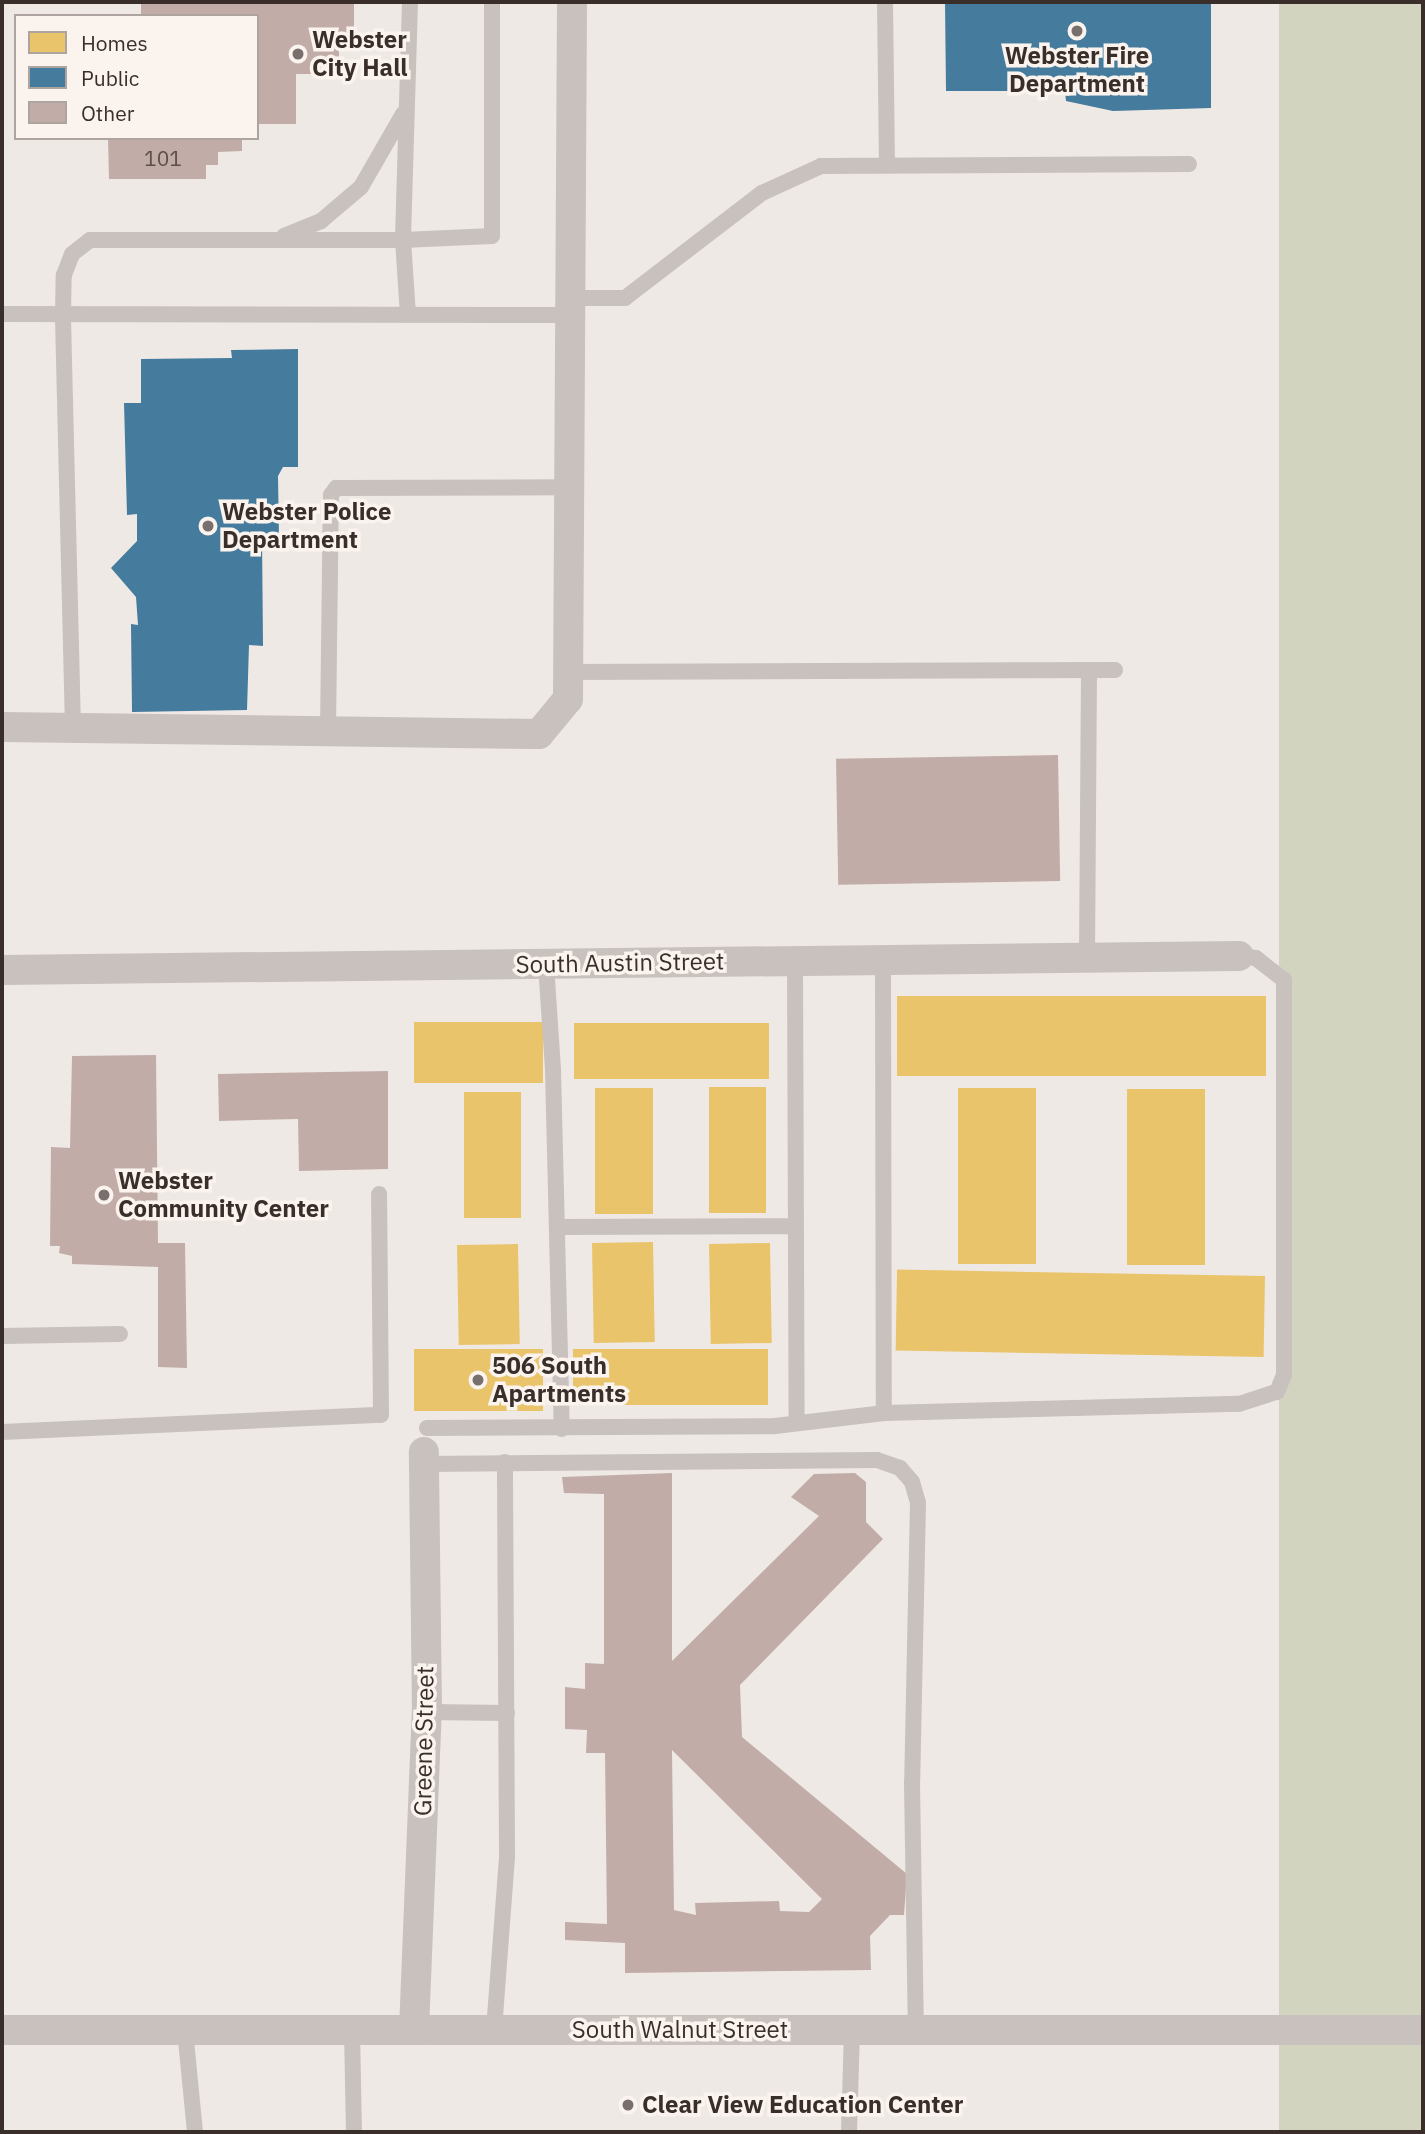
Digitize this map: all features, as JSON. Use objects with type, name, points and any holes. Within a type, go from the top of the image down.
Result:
[{"type":"street","points":[[2,727],[540,734],[568,699],[572,2]]},
{"type":"street","name":"South Austin Street","points":[[2,970],[1239,956]]},
{"type":"street","name":"Greene Street","points":[[414,2031],[427,1712],[425,1448]]},
{"type":"street","name":"South Walnut Street","points":[[2,2030],[1423,2030]]},
{"type":"lane","points":[[408,315],[403,240],[410,2]]},
{"type":"lane","points":[[73,728],[63,314],[64,275],[72,254],[90,240],[403,240],[492,236],[492,2]]},
{"type":"lane","points":[[885,2],[887,165]]},
{"type":"lane","points":[[272,240],[321,220],[361,187],[391,143],[406,104]]},
{"type":"lane","points":[[2,314],[408,315],[570,306],[625,298],[762,193],[821,166],[1188,164]]},
{"type":"lane","points":[[328,731],[331,495],[336,488],[569,487]]},
{"type":"lane","points":[[568,672],[1115,670]]},
{"type":"lane","points":[[1087,958],[1089,671]]},
{"type":"lane","points":[[425,1448],[562,1429],[797,1423],[884,1413],[1239,1404],[1277,1392],[1284,1375],[1284,980],[1256,958],[1239,956]]},
{"type":"lane","points":[[883,960],[884,1413]]},
{"type":"lane","points":[[795,961],[797,1423]]},
{"type":"lane","points":[[546,964],[562,1429]]},
{"type":"lane","points":[[2,1432],[381,1415],[379,1194]]},
{"type":"lane","points":[[557,1227],[795,1226]]},
{"type":"lane","points":[[2,1336],[120,1334]]},
{"type":"lane","points":[[425,1448],[505,1462],[877,1460],[900,1468],[912,1482],[918,1503],[912,1783],[916,2030]]},
{"type":"lane","points":[[494,2030],[507,1856],[505,1462]]},
{"type":"lane","points":[[427,1712],[507,1713]]},
{"type":"lane","points":[[185,2030],[195,2132]]},
{"type":"lane","points":[[352,2030],[354,2132]]},
{"type":"lane","points":[[849,2132],[852,2030]]},
{"type":"green space","points":[[1279,2],[1423,2],[1423,2132],[1279,2132]]},
{"type":"building: Homes","points":[[897,996],[1266,996],[1266,1076],[897,1076]]},
{"type":"building: Homes","points":[[414,1022],[543,1022],[543,1083],[414,1083]]},
{"type":"building: Homes","points":[[574,1023],[769,1023],[769,1079],[574,1079]]},
{"type":"building: Homes","points":[[709,1087],[766,1087],[766,1213],[709,1213]]},
{"type":"building: Homes","points":[[595,1088],[653,1088],[653,1214],[595,1214]]},
{"type":"building: Homes","points":[[958,1088],[1036,1088],[1036,1264],[958,1264]]},
{"type":"building: Homes","points":[[1127,1089],[1205,1089],[1205,1265],[1127,1265]]},
{"type":"building: Homes","points":[[464,1092],[521,1092],[521,1218],[464,1218]]},
{"type":"building: Homes","points":[[653,1242],[655,1342],[594,1343],[592,1243]]},
{"type":"building: Homes","points":[[770,1243],[772,1343],[711,1344],[709,1244]]},
{"type":"building: Homes","points":[[518,1244],[520,1344],[459,1345],[457,1245]]},
{"type":"building: Homes","points":[[897,1270],[1265,1276],[1264,1357],[896,1351]]},
{"type":"building: Homes","name":"506 South Apartments","points":[[414,1349],[543,1349],[543,1411],[414,1411]]},
{"type":"building: Homes","points":[[573,1349],[768,1349],[768,1405],[573,1405]]},
{"type":"building: Public","points":[[945,2],[1211,2],[1211,108],[1113,111],[1066,101],[1065,91],[946,91]]},
{"type":"building: Public","name":"Webster Police Department","points":[[298,349],[298,467],[283,467],[278,476],[279,536],[262,537],[263,646],[249,645],[247,710],[132,712],[131,624],[138,625],[136,597],[111,568],[137,541],[137,514],[127,515],[124,403],[141,403],[141,359],[232,358],[231,350]]},
{"type":"building: Other","name":"Webster City Hall","points":[[141,2],[354,2],[354,43],[339,44],[339,65],[328,65],[328,74],[296,74],[296,124],[259,124],[259,14],[141,14]]},
{"type":"building: Other","points":[[108,140],[242,140],[242,151],[218,152],[218,165],[206,165],[206,179],[109,179]]},
{"type":"building: Other","points":[[1058,755],[1060,881],[838,885],[836,759]]},
{"type":"building: Other","name":"Webster Community Center","points":[[156,1055],[158,1243],[185,1243],[187,1368],[158,1367],[158,1267],[72,1264],[72,1256],[59,1253],[60,1246],[50,1246],[51,1147],[70,1148],[72,1056]]},
{"type":"building: Other","points":[[388,1071],[388,1169],[299,1171],[298,1119],[219,1121],[218,1074]]},
{"type":"building: Other","points":[[672,1473],[672,1661],[819,1516],[791,1497],[814,1474],[855,1473],[866,1482],[866,1522],[883,1539],[740,1685],[742,1737],[907,1874],[904,1915],[890,1915],[870,1936],[871,1970],[625,1973],[625,1943],[565,1940],[565,1922],[607,1924],[605,1753],[586,1753],[587,1730],[565,1729],[565,1687],[585,1689],[585,1663],[604,1664],[604,1494],[564,1493],[562,1477]],"holes":[[[672,1750],[822,1899],[809,1912],[780,1911],[779,1901],[695,1903],[696,1915],[674,1910]]]},
{"type":"place","name":"Webster Fire Department","points":[[1077,31]]},
{"type":"place","name":"Webster City Hall","points":[[298,54]]},
{"type":"place","name":"Webster Police Department","points":[[208,526]]},
{"type":"place","name":"Webster Community Center","points":[[104,1195]]},
{"type":"place","name":"506 South Apartments","points":[[478,1380]]},
{"type":"place","name":"Clear View Education Center","points":[[628,2105]]}]
